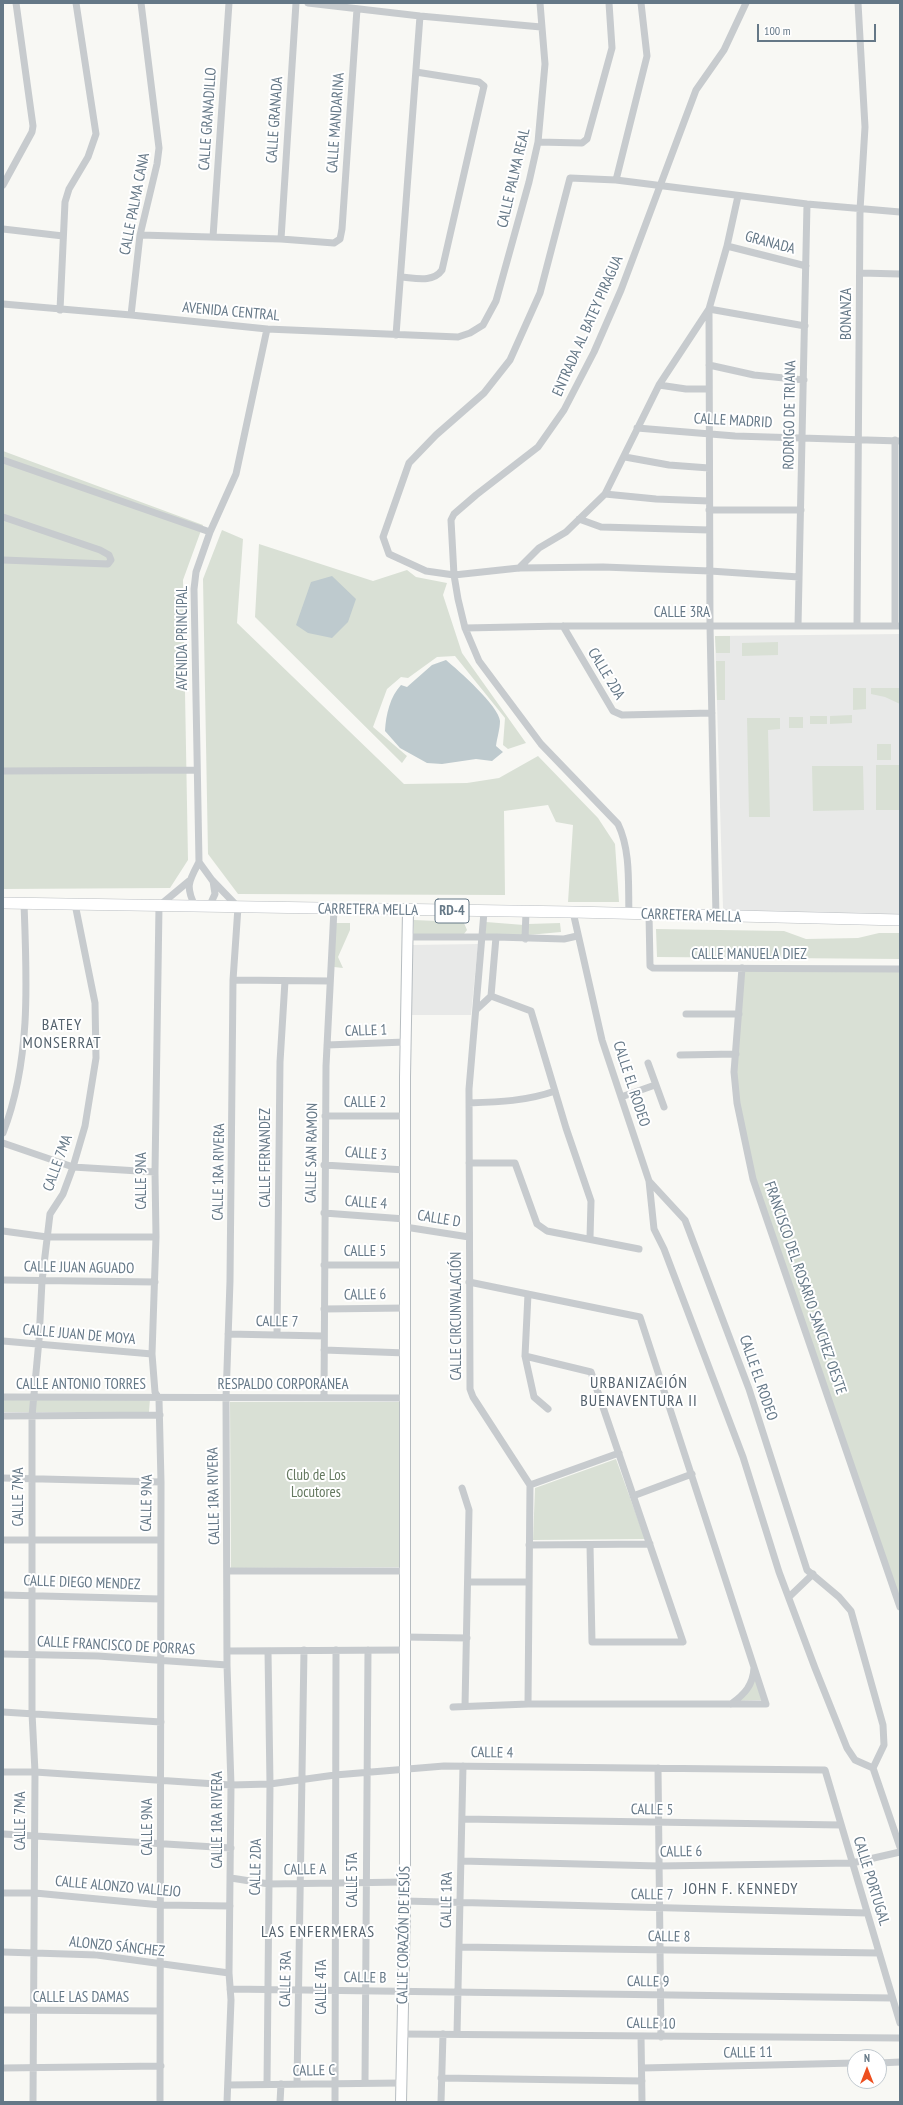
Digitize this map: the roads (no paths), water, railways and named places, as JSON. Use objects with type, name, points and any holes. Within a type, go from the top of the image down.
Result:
[{"type":"main road","name":"CARRETERA MELLA","points":[[3,903],[408,911],[573,912],[716,917],[900,920]]},
{"type":"street","points":[[3,185],[32,132],[33,126],[16,3]]},
{"type":"street","points":[[60,310],[65,202],[69,189],[88,157],[96,134],[76,3]]},
{"type":"street","name":"CALLE PALMA CANA","points":[[131,315],[140,235],[157,164],[158,148],[141,3]]},
{"type":"street","name":"CALLE GRANADILLO","points":[[213,237],[229,3]]},
{"type":"street","name":"CALLE GRANADA","points":[[280,239],[296,3]]},
{"type":"street","points":[[308,3],[356,10],[541,27]]},
{"type":"street","name":"CALLE PALMA REAL","points":[[458,337],[470,333],[483,325],[496,301],[538,142],[545,64],[540,3]]},
{"type":"street","points":[[538,142],[582,143],[587,139],[612,48],[609,3]]},
{"type":"street","points":[[616,180],[647,56],[641,3]]},
{"type":"street","name":"ENTRADA AL BATEY PIRAGUA","points":[[629,914],[628,879],[624,838],[618,824],[541,744],[479,661],[465,628],[454,575],[451,520],[454,514],[538,447],[564,410],[594,352],[621,290],[696,90],[724,50],[746,3]]},
{"type":"street","name":"BONANZA","points":[[857,626],[861,273],[860,210],[865,127],[858,3]]},
{"type":"street","name":"CALLE MANDARINA","points":[[280,239],[334,243],[340,239],[342,229],[356,10]]},
{"type":"street","points":[[396,334],[420,16]]},
{"type":"street","points":[[401,277],[431,278],[438,276],[442,270],[484,91],[484,86],[479,82],[416,72]]},
{"type":"street","points":[[800,577],[710,571],[603,567],[519,568],[454,575],[426,571],[389,554],[383,537],[409,463],[436,435],[484,393],[510,360],[540,293],[570,178],[616,180],[860,210],[900,212]]},
{"type":"street","points":[[716,917],[710,626],[708,389],[709,309],[727,246],[738,196]]},
{"type":"street","name":"RODRIGO DE TRIANA","points":[[798,626],[807,204]]},
{"type":"street","points":[[3,229],[63,236]]},
{"type":"street","points":[[140,235],[280,239]]},
{"type":"street","name":"GRANADA","points":[[727,246],[806,266]]},
{"type":"street","points":[[861,273],[900,274]]},
{"type":"street","name":"AVENIDA CENTRAL","points":[[3,304],[267,329],[458,337]]},
{"type":"street","points":[[519,568],[539,548],[566,532],[606,494],[659,385],[709,309]]},
{"type":"street","points":[[709,309],[805,326]]},
{"type":"street","name":"AVENIDA PRINCIPAL","points":[[199,862],[194,589],[196,572],[210,532],[236,474],[267,329]]},
{"type":"street","points":[[709,365],[754,375],[804,380]]},
{"type":"street","points":[[659,385],[686,389],[708,389]]},
{"type":"street","name":"CALLE MADRID","points":[[637,428],[735,436],[859,438],[897,441]]},
{"type":"street","points":[[897,441],[897,626]]},
{"type":"street","points":[[625,457],[670,465],[709,468]]},
{"type":"street","points":[[3,460],[210,532]]},
{"type":"street","points":[[606,494],[656,499],[709,501]]},
{"type":"street","points":[[709,510],[801,510]]},
{"type":"street","points":[[3,517],[100,550],[110,555],[111,560],[108,564],[95,564],[66,561],[3,560]]},
{"type":"street","points":[[579,519],[601,527],[710,530]]},
{"type":"street","name":"CALLE 3RA","points":[[465,628],[563,626],[897,626]]},
{"type":"street","name":"CALLE 2DA","points":[[563,626],[613,711],[622,715],[712,714]]},
{"type":"street","points":[[3,771],[197,770]]},
{"type":"street","points":[[195,906],[188,888],[189,881],[199,862],[212,880],[238,907]]},
{"type":"street","points":[[209,907],[214,894],[212,880]]},
{"type":"street","points":[[159,906],[189,881]]},
{"type":"street","points":[[3,1133],[11,1114],[22,1063],[25,992],[24,904]]},
{"type":"street","name":"CALLE 7MA","points":[[33,2102],[35,1772],[32,1713],[32,1416],[39,1344],[42,1281],[50,1214],[63,1194],[73,1167],[84,1126],[96,1058],[95,1003],[75,904]]},
{"type":"street","name":"CALLE 9NA","points":[[159,906],[155,1172],[156,1237],[152,1354],[155,1392],[159,1399],[161,1482],[160,2102]]},
{"type":"street","name":"CALLE 1RA RIVERA","points":[[227,2102],[230,1989],[231,1785],[227,1665],[226,1398],[233,980],[238,907]]},
{"type":"street","name":"CALLE SAN RAMON","points":[[324,1398],[325,1116],[334,909]]},
{"type":"street","name":"CALLE CORAZÓN DE JESÚS","points":[[400,2102],[405,1901],[405,1042],[408,911]]},
{"type":"street","name":"CALLE CIRCUNVALACIÓN","points":[[484,912],[469,1104],[469,1282],[471,1393],[530,1485]]},
{"type":"street","points":[[525,939],[526,912]]},
{"type":"street","name":"CALLE EL RODEO","points":[[573,912],[577,936],[602,1040],[649,1182],[685,1220],[749,1388],[807,1570],[839,1597],[851,1611],[883,1725],[884,1745],[873,1768]]},
{"type":"street","name":"CALLE MANUELA DIEZ","points":[[649,914],[651,967],[900,969]]},
{"type":"street","points":[[407,937],[564,939],[577,936]]},
{"type":"street","points":[[477,1009],[491,996],[496,938]]},
{"type":"street","name":"FRANCISCO DEL ROSARIO SANCHEZ OESTE","points":[[742,968],[734,1072],[738,1103],[753,1179],[900,1607]]},
{"type":"street","points":[[233,980],[330,981]]},
{"type":"street","name":"CALLE FERNANDEZ","points":[[277,1335],[280,1062],[284,981]]},
{"type":"street","points":[[491,996],[531,1011],[554,1091],[591,1202],[590,1238]]},
{"type":"street","points":[[686,1014],[739,1014]]},
{"type":"street","name":"CALLE 1","points":[[327,1045],[405,1042]]},
{"type":"street","points":[[680,1055],[736,1054]]},
{"type":"street","points":[[648,1063],[664,1107]]},
{"type":"street","points":[[621,1097],[655,1085]]},
{"type":"street","points":[[469,1104],[538,1097],[554,1091]]},
{"type":"street","name":"CALLE 2","points":[[325,1116],[405,1116]]},
{"type":"street","points":[[3,1143],[73,1167],[155,1172]]},
{"type":"street","points":[[469,1163],[515,1163],[537,1224],[547,1231],[590,1238],[639,1250]]},
{"type":"street","name":"CALLE 3","points":[[324,1165],[405,1170]]},
{"type":"street","points":[[649,1182],[654,1229],[664,1249],[730,1421],[789,1597],[847,1748],[855,1760],[873,1768],[900,1847]]},
{"type":"street","name":"CALLE 4","points":[[324,1214],[406,1223]]},
{"type":"street","name":"CALLE D","points":[[406,1223],[469,1237]]},
{"type":"street","points":[[3,1231],[47,1237],[156,1237]]},
{"type":"street","name":"CALLE 5","points":[[324,1265],[406,1265]]},
{"type":"street","name":"CALLE JUAN AGUADO","points":[[3,1280],[155,1282]]},
{"type":"street","points":[[453,1707],[528,1704],[766,1704],[640,1317],[469,1282]]},
{"type":"street","points":[[528,1294],[525,1356],[534,1397],[548,1409]]},
{"type":"street","name":"CALLE 6","points":[[324,1309],[406,1308]]},
{"type":"street","name":"CALLE 7","points":[[228,1334],[324,1336]]},
{"type":"street","name":"CALLE JUAN DE MOYA","points":[[3,1341],[152,1354]]},
{"type":"street","points":[[324,1350],[406,1353]]},
{"type":"street","points":[[525,1356],[591,1372],[682,1642],[592,1642],[590,1545]]},
{"type":"street","name":"CALLE ANTONIO TORRES","points":[[3,1397],[159,1399]]},
{"type":"street","name":"RESPALDO CORPORANEA","points":[[159,1399],[406,1398]]},
{"type":"street","points":[[3,1416],[160,1415]]},
{"type":"street","points":[[528,1704],[530,1485],[619,1453]]},
{"type":"street","points":[[633,1496],[692,1474]]},
{"type":"street","points":[[3,1478],[161,1482]]},
{"type":"street","points":[[462,1488],[469,1510],[465,1706]]},
{"type":"street","points":[[3,1540],[160,1540]]},
{"type":"street","points":[[529,1545],[650,1544]]},
{"type":"street","points":[[227,1571],[404,1571]]},
{"type":"street","points":[[789,1597],[813,1574]]},
{"type":"street","points":[[468,1582],[529,1582]]},
{"type":"street","name":"CALLE DIEGO MENDEZ","points":[[3,1595],[32,1594],[160,1599]]},
{"type":"street","points":[[404,1637],[467,1638]]},
{"type":"street","name":"CALLE 3RA","points":[[297,2084],[304,1650]]},
{"type":"street","name":"CALLE 4TA","points":[[335,2102],[336,1650]]},
{"type":"street","name":"CALLE 5TA","points":[[365,2083],[368,1650]]},
{"type":"street","points":[[227,1651],[404,1650]]},
{"type":"street","name":"CALLE 2DA","points":[[267,2084],[270,1784],[268,1651]]},
{"type":"street","name":"CALLE FRANCISCO DE PORRAS","points":[[3,1654],[32,1654],[227,1665]]},
{"type":"street","points":[[732,1704],[742,1696],[753,1681],[754,1664]]},
{"type":"street","points":[[3,1712],[161,1722]]},
{"type":"street","name":"CALLE 4","points":[[3,1772],[35,1772],[231,1785],[270,1784],[335,1775],[367,1773],[404,1768],[463,1766],[825,1770]]},
{"type":"street","name":"CALLE 1RA","points":[[457,2034],[463,1766]]},
{"type":"street","points":[[658,1768],[661,2037]]},
{"type":"street","name":"CALLE PORTUGAL","points":[[825,1770],[900,2023]]},
{"type":"street","name":"CALLE 5","points":[[462,1818],[659,1823],[841,1825]]},
{"type":"street","points":[[3,1834],[34,1834],[231,1848]]},
{"type":"street","name":"CALLE 6","points":[[461,1861],[659,1866],[852,1863],[900,1852]]},
{"type":"street","name":"CALLE A","points":[[231,1878],[269,1884],[300,1882],[405,1882]]},
{"type":"street","name":"CALLE ALONZO VALLEJO","points":[[3,1893],[35,1893],[161,1905],[230,1906]]},
{"type":"street","name":"CALLE 7","points":[[405,1901],[867,1913]]},
{"type":"street","name":"CALLE 8","points":[[459,1947],[879,1953]]},
{"type":"street","name":"ALONZO SÁNCHEZ","points":[[3,1952],[97,1956],[229,1973]]},
{"type":"street","name":"CALLE B","points":[[230,1989],[403,1992]]},
{"type":"street","name":"CALLE 9","points":[[403,1992],[892,1998]]},
{"type":"street","name":"CALLE LAS DAMAS","points":[[3,2010],[160,2011]]},
{"type":"street","name":"CALLE 10","points":[[402,2034],[900,2038]]},
{"type":"street","points":[[441,2102],[443,2034]]},
{"type":"street","points":[[641,2036],[642,2102]]},
{"type":"street","points":[[887,2063],[900,2062]]},
{"type":"street","name":"CALLE 11","points":[[642,2068],[847,2063]]},
{"type":"street","points":[[3,2068],[161,2066]]},
{"type":"street","points":[[442,2078],[642,2081]]},
{"type":"street","name":"CALLE C","points":[[228,2084],[401,2082]]},
{"type":"street","points":[[280,2102],[281,2084]]},
{"type":"district","name":"BATEY MONSERRAT","points":[[62,1034]]},
{"type":"district","name":"URBANIZACIÓN BUENAVENTURA II","points":[[639,1392]]},
{"type":"district","name":"JOHN F. KENNEDY","points":[[741,1889]]},
{"type":"district","name":"LAS ENFERMERAS","points":[[318,1932]]},
{"type":"park label","name":"Club de Los Locutores","points":[[316,1484]]}]
